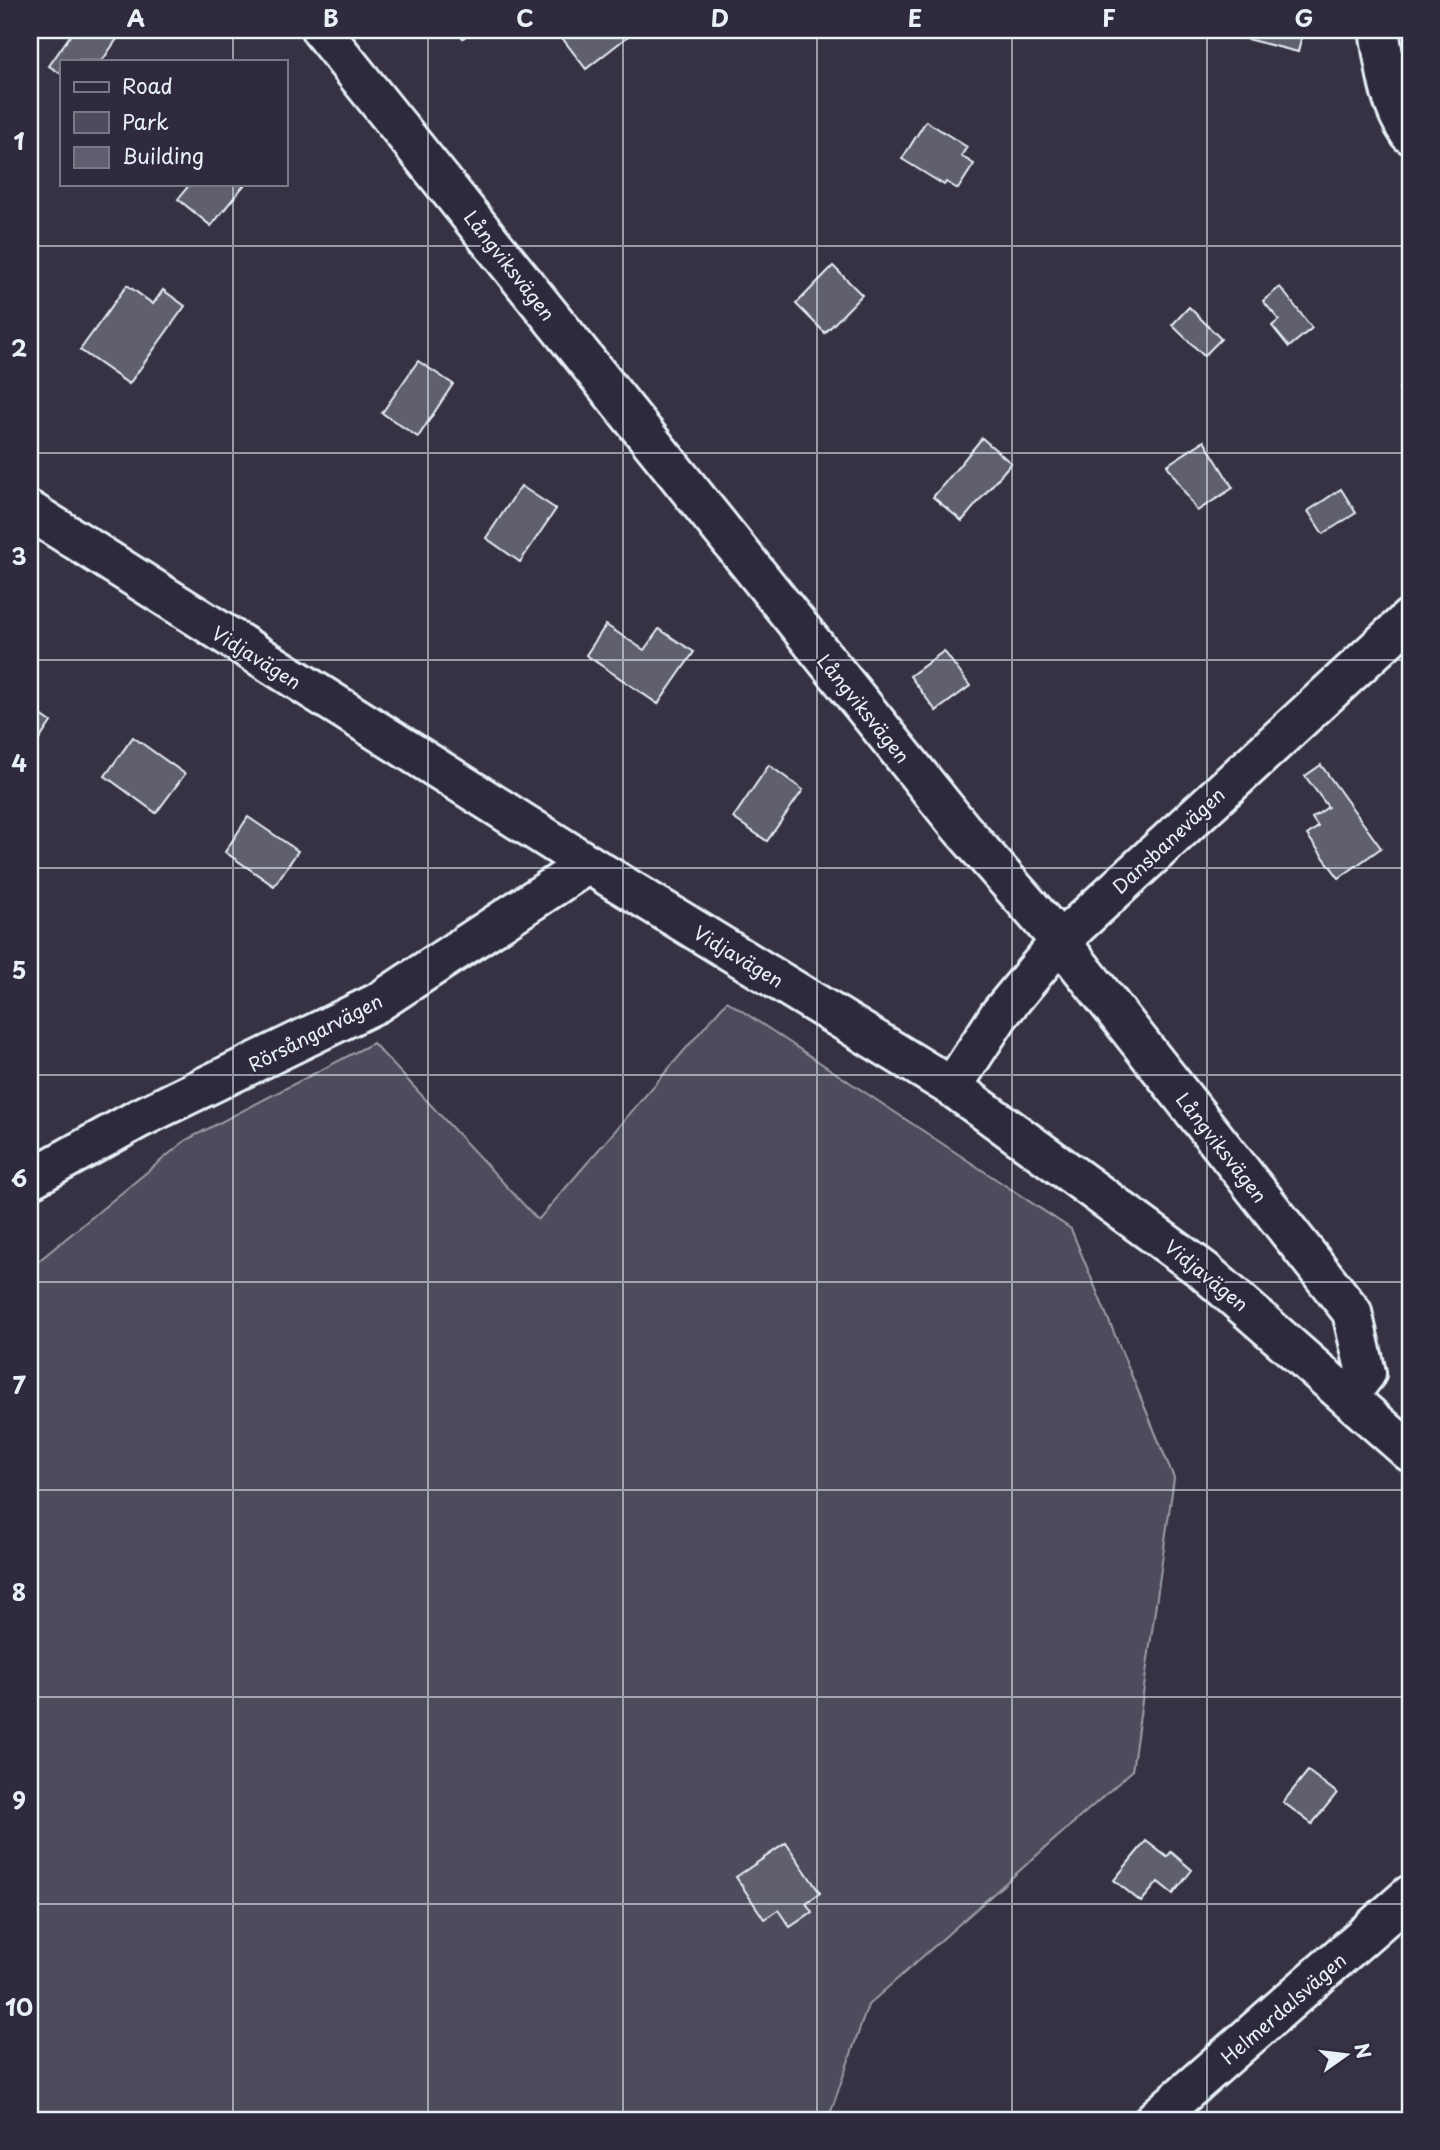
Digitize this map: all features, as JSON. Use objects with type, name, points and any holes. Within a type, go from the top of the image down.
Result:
[{"type":"street","name":"Långviksvägen","points":[[321,30],[961,828],[1060,941],[1353,1312],[1366,1373],[1348,1396]]},
{"type":"street","points":[[1379,30],[1387,78],[1402,122],[1410,134]]},
{"type":"street","name":"Vidjavägen","points":[[30,511],[588,864],[952,1087],[1203,1270],[1410,1452]]},
{"type":"street","name":"Dansbanevägen","points":[[952,1087],[999,1015],[1060,941],[1410,618]]},
{"type":"street","name":"Rörsångarvägen","points":[[30,1179],[138,1119],[377,1003],[588,864]]},
{"type":"street","name":"Helmerdalsvägen","points":[[1154,2120],[1410,1895]]},
{"type":"green space","points":[[727,1001],[1071,1229],[1174,1478],[1132,1771],[868,2005],[828,2120],[30,2120],[30,1268],[186,1140],[373,1043],[538,1220]]},
{"type":"building","points":[[74,30],[123,30],[103,60],[60,60],[60,73],[49,66]]},
{"type":"building","points":[[456,30],[473,30],[463,38]]},
{"type":"building","points":[[556,30],[627,30],[631,34],[586,69]]},
{"type":"building","points":[[1237,30],[1303,30],[1298,52],[1235,36]]},
{"type":"building","points":[[926,121],[967,147],[961,156],[974,164],[958,189],[946,182],[944,185],[902,159]]},
{"type":"building","points":[[188,186],[243,186],[211,226],[178,199]]},
{"type":"building","points":[[833,266],[862,295],[825,333],[796,304]]},
{"type":"building","points":[[127,285],[153,304],[163,290],[185,306],[129,384],[80,350]]},
{"type":"building","points":[[1280,287],[1312,328],[1289,347],[1272,326],[1279,320],[1263,301]]},
{"type":"building","points":[[1189,307],[1221,339],[1204,356],[1172,325]]},
{"type":"building","points":[[418,361],[453,384],[418,437],[382,413]]},
{"type":"building","points":[[1410,382],[1410,404],[1399,389]]},
{"type":"building","points":[[982,438],[1011,463],[962,521],[933,497]]},
{"type":"building","points":[[1204,441],[1233,488],[1197,511],[1167,465]]},
{"type":"building","points":[[521,486],[556,509],[520,562],[486,538]]},
{"type":"building","points":[[1341,489],[1356,513],[1323,534],[1308,511]]},
{"type":"building","points":[[606,625],[644,650],[659,629],[694,652],[658,704],[586,655]]},
{"type":"building","points":[[944,651],[970,686],[936,711],[910,676]]},
{"type":"building","points":[[30,707],[51,722],[37,743],[30,738]]},
{"type":"building","points":[[133,737],[185,774],[156,813],[105,776]]},
{"type":"building","points":[[769,765],[803,790],[767,841],[733,818]]},
{"type":"building","points":[[1321,765],[1381,848],[1339,878],[1307,835],[1318,827],[1312,818],[1328,807],[1305,776]]},
{"type":"building","points":[[248,817],[298,851],[274,886],[225,852]]},
{"type":"building","points":[[1410,956],[1410,973],[1402,964]]},
{"type":"building","points":[[1308,1771],[1337,1793],[1312,1824],[1283,1802]]},
{"type":"building","points":[[1146,1841],[1167,1857],[1171,1852],[1192,1870],[1173,1894],[1158,1882],[1141,1902],[1114,1880]]},
{"type":"building","points":[[786,1843],[820,1893],[806,1903],[812,1912],[790,1927],[778,1910],[764,1919],[736,1877]]}]
